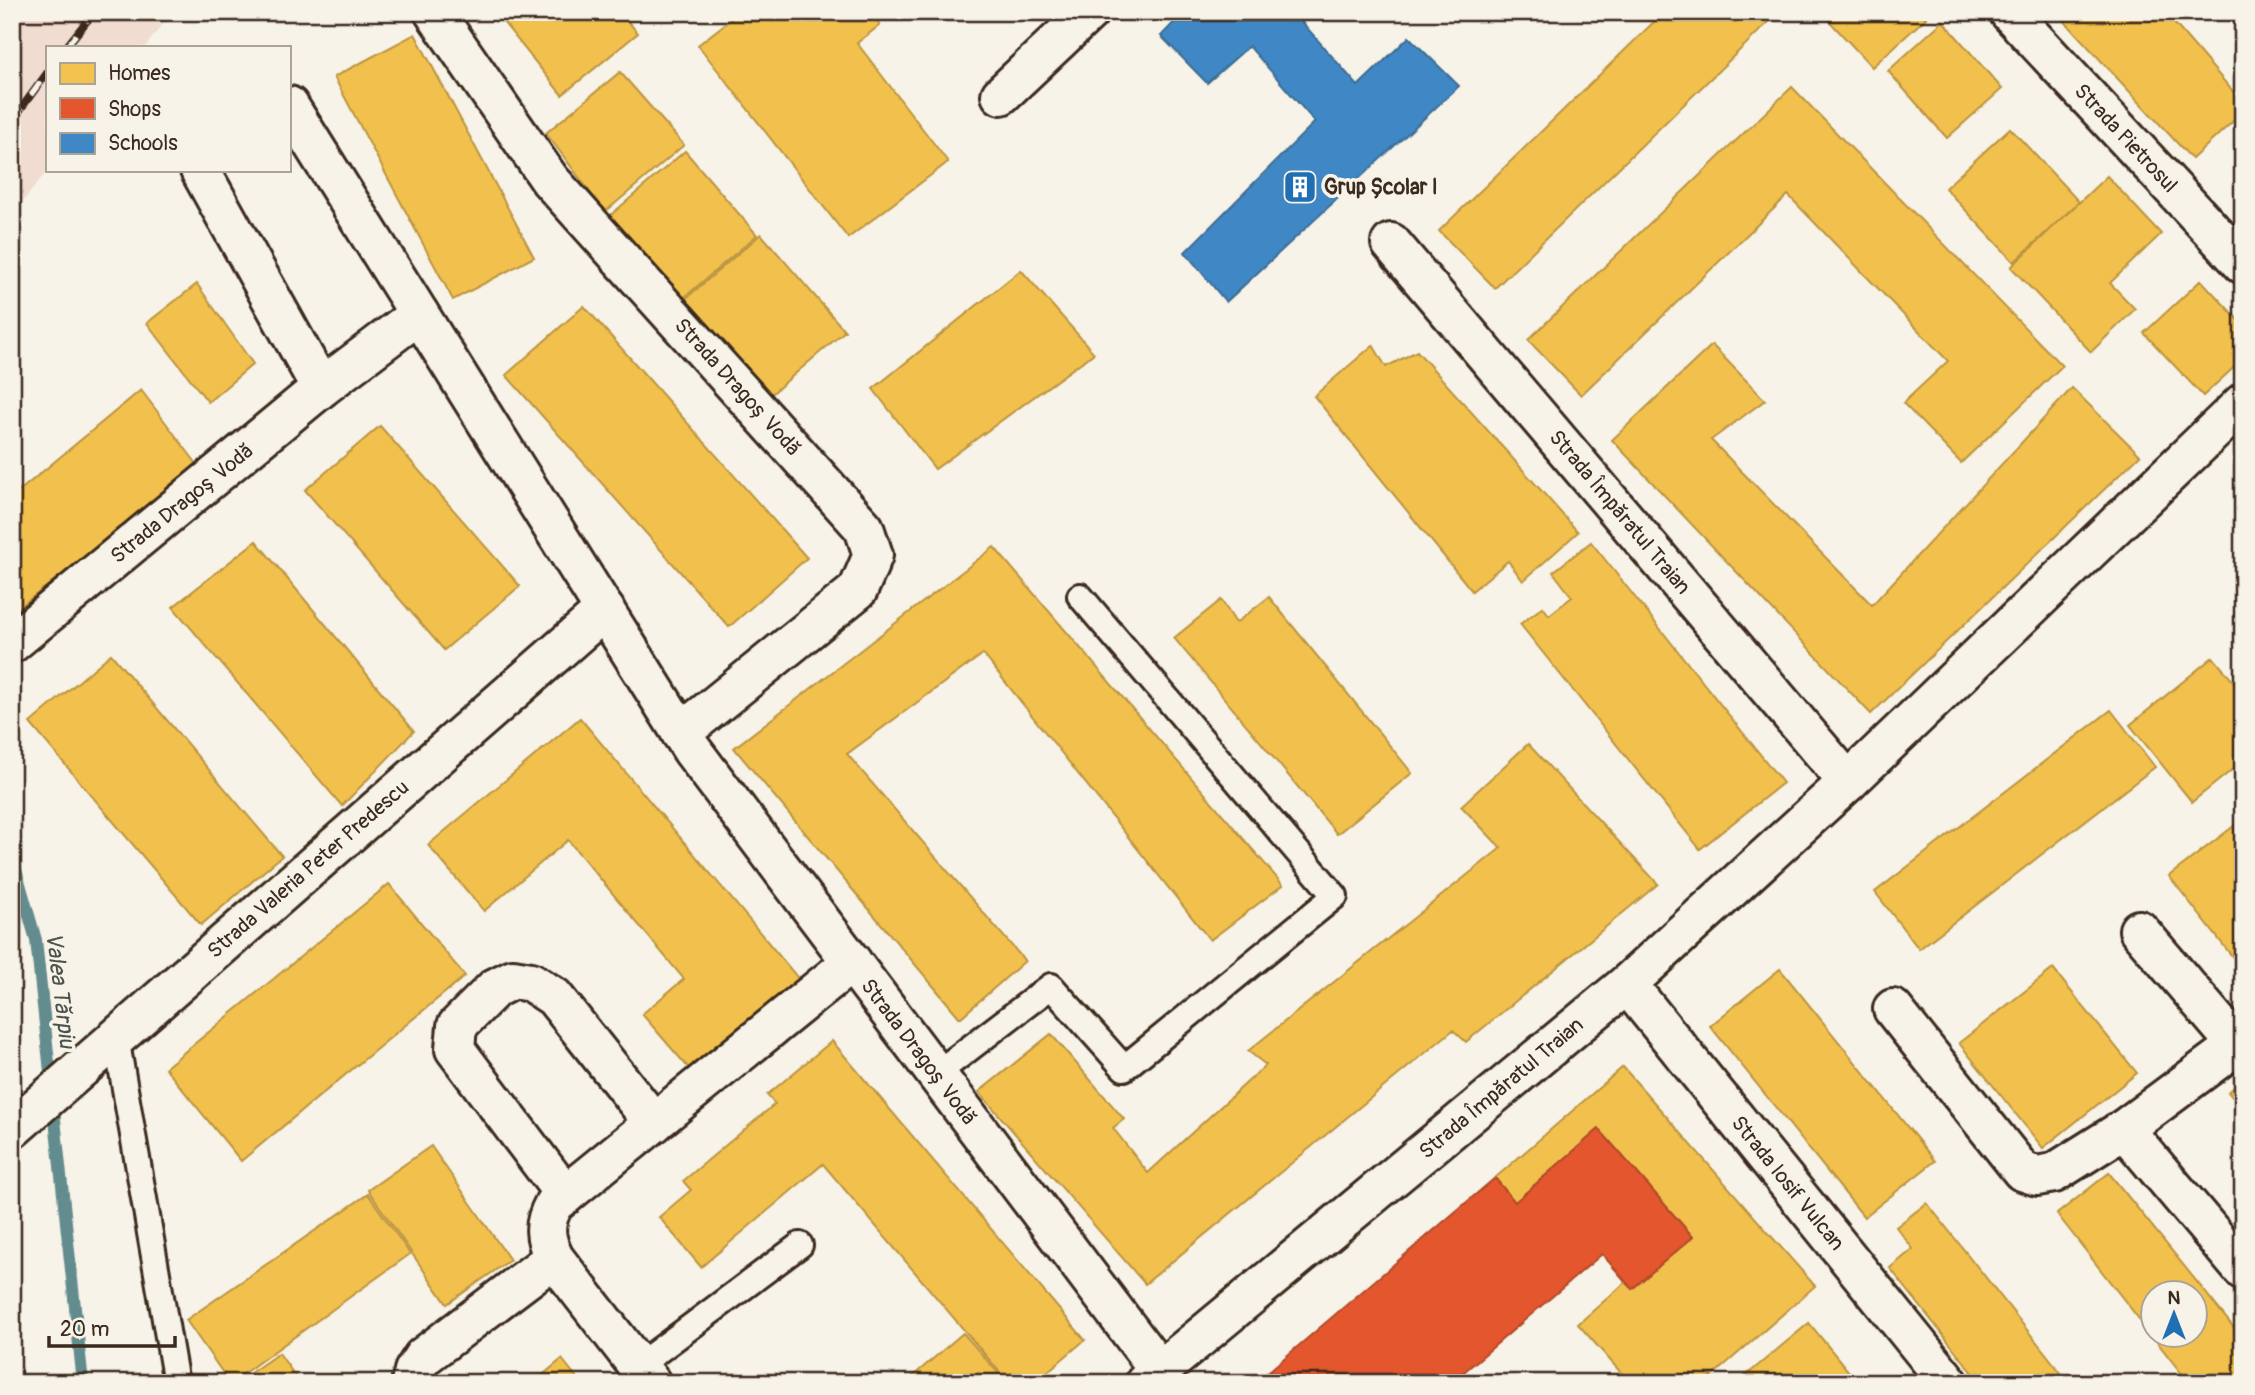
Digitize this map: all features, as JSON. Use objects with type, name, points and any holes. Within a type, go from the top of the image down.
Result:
[{"type":"street","name":"Strada Dragoș Vodă","points":[[434,12],[550,180],[864,528],[873,555],[858,590],[681,733]]},
{"type":"street","points":[[1000,95],[1089,12]]},
{"type":"street","name":"Strada Pietrosul","points":[[2009,12],[2243,264]]},
{"type":"street","name":"Strada Dragoș Vodă","points":[[290,108],[681,733],[936,1074],[1152,1376]]},
{"type":"street","points":[[201,172],[321,388]]},
{"type":"street","name":"Strada Împăratul Traian","points":[[1391,243],[1848,782]]},
{"type":"street","name":"Strada Dragoș Vodă","points":[[12,643],[321,388],[419,314]]},
{"type":"street","name":"Strada Împăratul Traian","points":[[1152,1376],[1627,984],[1848,782],[2243,403]]},
{"type":"street","name":"Strada Valeria Peter Predescu","points":[[12,1129],[604,610]]},
{"type":"street","points":[[1893,1009],[2022,1171],[2037,1176],[2054,1173],[2124,1129],[2240,1042],[2139,930]]},
{"type":"street","points":[[644,1374],[554,1258],[545,1241],[545,1220],[554,1204],[852,962]]},
{"type":"street","points":[[565,1195],[455,1049],[457,1026],[495,988],[513,979],[531,982],[554,997],[654,1123]]},
{"type":"street","name":"Strada Iosif Vulcan","points":[[1627,984],[1949,1383]]},
{"type":"street","points":[[2124,1129],[2243,1270]]},
{"type":"street","points":[[411,1383],[414,1371],[423,1357],[554,1258]]},
{"type":"lane","points":[[936,1074],[1051,986],[1124,1069],[1335,896],[1080,596]]},
{"type":"lane","points":[[116,1038],[176,1383]]},
{"type":"lane","points":[[644,1374],[800,1245]]},
{"type":"shaded area","points":[[12,12],[172,12],[146,46],[46,46],[46,172],[12,215]]},
{"type":"building: Homes","points":[[495,12],[620,12],[638,33],[562,95]]},
{"type":"building: Homes","points":[[725,12],[871,12],[880,25],[857,43],[948,162],[848,238],[698,45],[731,19]]},
{"type":"building: Homes","points":[[1664,12],[1779,12],[1495,288],[1439,231]]},
{"type":"building: Homes","points":[[1821,12],[1920,12],[1926,18],[1872,67]]},
{"type":"building: Homes","points":[[2056,12],[2189,12],[2175,24],[2243,103],[2243,112],[2192,159]]},
{"type":"building: Homes","points":[[1943,21],[2002,89],[1947,138],[1888,71]]},
{"type":"building: Homes","points":[[415,34],[534,257],[453,300],[334,77]]},
{"type":"building: Homes","points":[[620,72],[684,145],[605,212],[546,133]]},
{"type":"building: Homes","points":[[1792,87],[2062,366],[1961,463],[1903,403],[1948,361],[1788,195],[1581,395],[1528,340]]},
{"type":"building: Homes","points":[[2010,128],[2079,202],[2014,262],[1945,188]]},
{"type":"building: Homes","points":[[685,151],[757,235],[679,302],[606,219]]},
{"type":"building: Homes","points":[[2107,176],[2161,234],[2110,283],[2135,309],[2091,352],[2011,267]]},
{"type":"building: Homes","points":[[761,234],[845,331],[768,397],[684,300]]},
{"type":"building: Homes","points":[[1021,270],[1094,353],[935,469],[873,389]]},
{"type":"building: Homes","points":[[2201,280],[2243,325],[2243,359],[2203,396],[2144,333]]},
{"type":"building: Homes","points":[[197,284],[253,364],[208,402],[147,323]]},
{"type":"building: Homes","points":[[584,306],[807,558],[729,627],[506,375]]},
{"type":"building: Homes","points":[[1373,345],[1386,367],[1417,351],[1578,532],[1523,581],[1508,561],[1472,591],[1314,396]]},
{"type":"building: Homes","points":[[1712,345],[1765,400],[1711,440],[1872,605],[2072,388],[2140,455],[1871,714],[1612,440]]},
{"type":"building: Homes","points":[[141,390],[200,468],[12,613],[12,497]]},
{"type":"building: Homes","points":[[380,426],[520,586],[444,650],[305,490]]},
{"type":"building: Homes","points":[[256,541],[414,731],[342,806],[173,607]]},
{"type":"building: Homes","points":[[1591,542],[1783,783],[1700,849],[1520,624],[1543,607],[1549,615],[1572,597],[1553,572]]},
{"type":"building: Homes","points":[[994,547],[1283,885],[1210,940],[983,654],[847,754],[1025,961],[960,1018],[734,748]]},
{"type":"building: Homes","points":[[1269,597],[1412,773],[1337,834],[1174,638],[1221,600],[1236,623]]},
{"type":"building: Homes","points":[[111,654],[282,856],[201,925],[30,723]]},
{"type":"building: Homes","points":[[2213,657],[2243,693],[2243,761],[2192,802],[2130,725]]},
{"type":"building: Homes","points":[[2111,710],[2155,767],[1919,949],[1875,892]]},
{"type":"building: Homes","points":[[580,718],[808,990],[699,1080],[642,1014],[684,979],[568,840],[484,911],[428,845]]},
{"type":"building: Homes","points":[[1528,744],[1658,884],[1466,1042],[1453,1030],[1145,1284],[979,1092],[1051,1034],[1124,1119],[1113,1128],[1148,1173],[1266,1065],[1248,1051],[1501,848],[1461,806]]},
{"type":"building: Homes","points":[[2243,819],[2243,970],[2169,876]]},
{"type":"building: Homes","points":[[389,884],[465,976],[241,1161],[165,1068]]},
{"type":"building: Homes","points":[[1780,969],[1935,1161],[1864,1217],[1710,1026]]},
{"type":"building: Homes","points":[[2053,969],[2137,1073],[2043,1148],[1959,1043]]},
{"type":"building: Homes","points":[[832,1041],[1085,1340],[1034,1383],[1009,1383],[823,1164],[701,1267],[659,1217],[691,1190],[683,1181],[775,1104],[767,1095]]},
{"type":"building: Homes","points":[[1623,1067],[1815,1286],[1704,1383],[1630,1383],[1578,1324],[1626,1282],[1632,1289],[1693,1237],[1599,1129],[1515,1202],[1495,1178]]},
{"type":"building: Homes","points":[[2243,1080],[2243,1110],[2228,1092]]},
{"type":"building: Homes","points":[[431,1146],[510,1260],[447,1304],[368,1190]]},
{"type":"building: Homes","points":[[2109,1173],[2195,1280],[2140,1280],[2140,1320],[2057,1214]]},
{"type":"building: Homes","points":[[368,1194],[410,1254],[230,1383],[186,1320]]},
{"type":"building: Homes","points":[[1927,1203],[2069,1383],[1981,1383],[1890,1268],[1913,1249],[1896,1227]]},
{"type":"building: Homes","points":[[2210,1298],[2243,1339],[2243,1383],[2189,1383],[2163,1350],[2210,1350]]},
{"type":"building: Homes","points":[[1809,1323],[1858,1383],[1737,1383]]},
{"type":"building: Homes","points":[[963,1333],[1007,1383],[905,1383]]},
{"type":"building: Homes","points":[[279,1353],[300,1383],[236,1383]]},
{"type":"building: Homes","points":[[562,1359],[581,1383],[533,1383]]},
{"type":"building: Shops","points":[[1599,1129],[1693,1237],[1632,1289],[1602,1254],[1451,1383],[1255,1383],[1495,1178],[1515,1202]]},
{"type":"building: Schools","name":"Grup Școlar I","points":[[1184,12],[1293,12],[1358,86],[1409,37],[1459,86],[1226,302],[1185,252],[1315,122],[1249,46],[1207,83],[1161,36]]},
{"type":"waterway","name":"Valea Tărpiu","points":[[12,856],[36,940],[83,1383]]},
{"type":"railway","points":[[67,46],[94,12]]},
{"type":"railway","points":[[12,121],[46,74]]},
{"type":"place","name":"Grup Școlar I","points":[[1300,187]]}]
